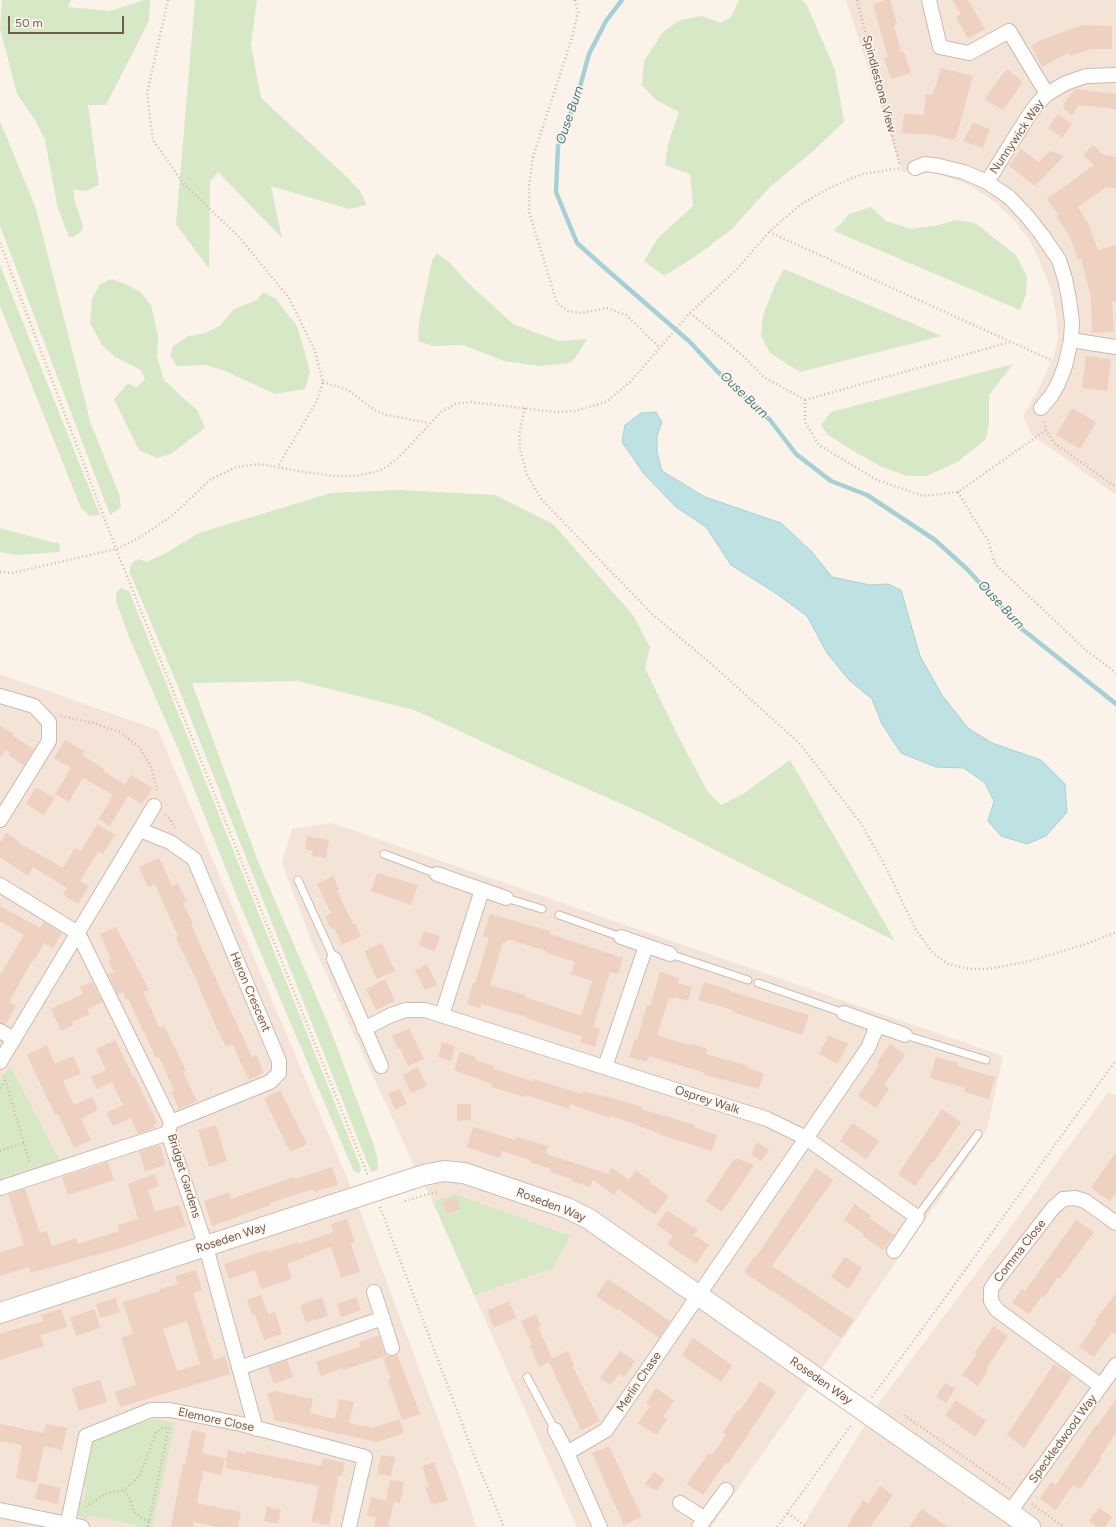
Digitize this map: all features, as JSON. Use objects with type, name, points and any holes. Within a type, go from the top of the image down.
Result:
[{"type":"street","points":[[929,0],[940,47],[970,53],[1009,31],[1047,94]]},
{"type":"street","name":"Nunnywick Way","points":[[987,182],[1029,115],[1047,94],[1066,83],[1086,76],[1116,75]]},
{"type":"street","points":[[915,168],[925,164],[939,166],[964,172],[987,182],[1009,197],[1027,216],[1059,260],[1069,299],[1072,322],[1071,340],[1065,366],[1052,396],[1041,408]]},
{"type":"street","points":[[1071,340],[1116,347]]},
{"type":"street","points":[[0,696],[34,706],[49,722],[49,741],[0,820]]},
{"type":"street","points":[[0,1062],[154,806]]},
{"type":"street","name":"Heron Crescent","points":[[0,1188],[170,1128],[270,1082],[279,1073],[279,1061],[194,859],[170,842],[140,830]]},
{"type":"street","points":[[437,874],[506,898]]},
{"type":"street","points":[[0,885],[78,933]]},
{"type":"street","points":[[442,1015],[482,890]]},
{"type":"street","name":"Bridget Gardens","points":[[78,933],[170,1128],[206,1246],[256,1429]]},
{"type":"street","points":[[621,937],[670,954]]},
{"type":"street","points":[[605,1067],[646,946]]},
{"type":"street","points":[[334,959],[381,1066]]},
{"type":"street","name":"Osprey Walk","points":[[364,1029],[391,1015],[406,1010],[425,1010],[767,1119],[806,1138],[917,1217]]},
{"type":"street","points":[[844,1013],[905,1035]]},
{"type":"street","points":[[698,1296],[868,1048],[877,1026]]},
{"type":"street","points":[[0,1031],[14,1040]]},
{"type":"street","name":"Roseden Way","points":[[0,1313],[206,1246],[379,1201],[424,1175],[444,1171],[464,1173],[567,1208],[589,1219],[698,1296],[857,1421],[1030,1527]]},
{"type":"street","name":"Comma Close","points":[[1101,1386],[997,1310],[991,1301],[991,1289],[1053,1208],[1063,1199],[1075,1198],[1085,1201],[1116,1223]]},
{"type":"street","points":[[894,1251],[917,1217]]},
{"type":"street","points":[[374,1292],[392,1348]]},
{"type":"street","name":"Merlin Chase","points":[[567,1452],[606,1430],[698,1296]]},
{"type":"street","points":[[239,1368],[383,1318]]},
{"type":"street","name":"Speckledwood Way","points":[[1009,1513],[1116,1365]]},
{"type":"street","name":"Elemore Close","points":[[72,1526],[86,1436],[151,1410],[170,1410],[256,1429],[365,1457],[349,1527]]},
{"type":"street","points":[[555,1430],[567,1452],[600,1527]]},
{"type":"street","points":[[680,1503],[702,1523],[726,1490]]},
{"type":"street","points":[[0,1510],[72,1526]]},
{"type":"lane","points":[[384,854],[437,874]]},
{"type":"lane","points":[[298,880],[334,959]]},
{"type":"lane","points":[[506,898],[542,909]]},
{"type":"lane","points":[[559,915],[621,937]]},
{"type":"lane","points":[[670,954],[748,980]]},
{"type":"lane","points":[[758,983],[844,1013]]},
{"type":"lane","points":[[905,1035],[986,1060]]},
{"type":"lane","points":[[917,1217],[978,1134]]},
{"type":"lane","points":[[527,1377],[555,1430]]},
{"type":"path","points":[[168,0],[147,94],[153,140],[183,183],[240,238],[289,298],[315,351],[323,382],[317,402],[278,466]]},
{"type":"path","points":[[574,0],[578,12],[572,38],[533,156],[529,185],[529,212],[557,303],[568,311],[582,313],[607,308],[626,315],[660,348]]},
{"type":"path","name":"Spindlestone View","points":[[769,232],[800,205],[829,188],[862,174],[901,168],[857,0]]},
{"type":"path","points":[[0,572],[12,573],[116,549],[139,538],[173,515],[211,479],[237,467],[260,464],[335,476],[355,476],[375,472],[387,467],[399,457],[441,412],[455,404],[471,402],[555,412],[575,411],[606,402],[630,382],[685,319],[736,270],[769,232],[1065,366]]},
{"type":"path","points":[[0,243],[116,549],[379,1201],[474,1455],[504,1527]]},
{"type":"path","points":[[690,314],[741,354],[764,377],[805,400],[1011,342]]},
{"type":"path","points":[[323,382],[348,390],[376,411],[387,415],[430,423]]},
{"type":"path","points":[[805,400],[805,422],[819,445],[877,480],[923,496],[958,492],[1046,430]]},
{"type":"path","points":[[525,408],[519,436],[520,449],[527,475],[542,500],[651,613],[716,668],[800,744],[860,822],[884,864],[916,930],[933,952],[948,964],[970,969],[982,969],[1030,962],[1086,944],[1116,932]]},
{"type":"path","points":[[1041,408],[1046,430],[1054,443],[1116,487]]},
{"type":"path","points":[[958,492],[988,540],[995,564],[1087,651],[1116,673]]},
{"type":"path","points":[[49,722],[58,716],[93,723],[120,732],[139,747],[151,767],[157,789],[154,806],[170,819],[178,833]]},
{"type":"path","points":[[778,1527],[857,1421],[1116,1060]]},
{"type":"path","points":[[4,1076],[31,1168]]},
{"type":"path","points":[[0,1088],[5,1080]]},
{"type":"path","points":[[0,1151],[24,1143]]},
{"type":"path","points":[[399,1203],[444,1190]]},
{"type":"path","points":[[845,1420],[857,1421]]},
{"type":"path","points":[[148,1527],[170,1422]]},
{"type":"path","points":[[85,1508],[105,1494],[124,1490],[140,1475],[156,1433],[160,1429],[169,1427]]},
{"type":"path","points":[[124,1490],[130,1499],[133,1510],[141,1518],[149,1521]]},
{"type":"path","points":[[788,1513],[807,1527]]},
{"type":"shaded area","points":[[846,0],[1116,0],[1116,495],[1032,435],[1023,416],[1038,390],[1054,355],[1058,337],[1056,314],[1051,290],[1030,241],[1013,219],[995,202],[969,185],[936,173],[902,172]]},
{"type":"shaded area","points":[[0,674],[158,730],[353,1192],[463,1486],[476,1527],[0,1527]]},
{"type":"shaded area","points":[[332,823],[1003,1056],[987,1130],[711,1527],[577,1527],[433,1202],[412,1161],[312,943],[282,863],[292,829]]},
{"type":"shaded area","points":[[1108,1092],[1116,1096],[1116,1527],[802,1527],[876,1407],[1007,1232]]},
{"type":"green space","points":[[2,0],[71,0],[68,7],[110,11],[145,0],[150,0],[149,21],[106,105],[88,105],[99,185],[86,191],[73,189],[75,202],[83,225],[82,231],[73,237],[69,237],[58,209],[45,140],[35,120],[17,94],[0,29]]},
{"type":"green space","points":[[195,0],[257,0],[251,45],[261,98],[346,176],[360,191],[367,205],[349,209],[271,186],[282,238],[218,172],[210,181],[209,269],[176,224]]},
{"type":"green space","points":[[739,0],[802,0],[807,5],[835,70],[844,122],[813,151],[769,188],[732,229],[696,256],[664,276],[644,261],[658,238],[693,206],[690,174],[665,165],[668,144],[679,112],[656,100],[642,85],[644,61],[663,32],[680,20],[702,16],[721,23],[731,17]]},
{"type":"green space","points":[[0,121],[36,209],[91,424],[119,494],[121,507],[110,515],[0,226]]},
{"type":"green space","points":[[871,207],[886,221],[911,229],[939,225],[956,220],[975,223],[1016,255],[1027,277],[1026,294],[1020,310],[834,231],[849,214]]},
{"type":"green space","points":[[437,253],[450,263],[467,282],[513,324],[559,341],[587,339],[576,357],[570,363],[540,366],[504,361],[463,345],[433,346],[418,341],[419,323],[432,261]]},
{"type":"green space","points":[[0,265],[100,515],[90,516],[81,508],[0,306]]},
{"type":"green space","points":[[784,269],[942,336],[800,372],[770,353],[761,336],[763,315],[776,283]]},
{"type":"green space","points":[[112,279],[128,285],[140,292],[151,305],[158,336],[157,357],[164,380],[197,410],[205,428],[171,454],[157,458],[139,450],[114,399],[128,383],[136,388],[145,379],[141,370],[115,357],[102,345],[90,323],[92,299],[100,284]]},
{"type":"green space","points":[[263,292],[276,299],[297,326],[310,371],[305,389],[275,394],[225,371],[206,365],[177,366],[170,355],[173,346],[189,336],[205,333],[220,326],[234,309],[257,300]]},
{"type":"green space","points":[[1013,364],[989,395],[989,424],[986,439],[959,461],[927,476],[907,476],[880,466],[827,434],[821,425],[831,412]]},
{"type":"green space","points":[[399,490],[495,495],[553,524],[633,615],[650,647],[645,668],[679,738],[708,792],[721,805],[743,794],[790,760],[895,941],[642,813],[414,710],[298,681],[192,683],[257,859],[329,1026],[373,1143],[378,1168],[376,1171],[371,1172],[177,684],[130,573],[130,567],[134,561],[139,559],[147,562],[166,553],[199,533],[331,493]]},
{"type":"green space","points":[[0,528],[59,543],[60,552],[16,555],[0,552]]},
{"type":"green space","points":[[121,588],[129,591],[361,1168],[360,1173],[354,1172],[239,902],[179,751],[129,637],[116,601],[116,593]]},
{"type":"green space","points":[[10,1066],[62,1165],[50,1169],[41,1165],[4,1177],[0,1185],[0,1082]]},
{"type":"green space","points":[[455,1194],[570,1236],[553,1268],[474,1295],[433,1202]]},
{"type":"green space","points":[[155,1419],[175,1423],[152,1527],[137,1527],[135,1525],[92,1516],[87,1519],[76,1515],[77,1506],[84,1500],[86,1490],[83,1482],[92,1438]]},
{"type":"water","points":[[656,412],[662,422],[657,436],[657,452],[662,471],[705,497],[781,523],[812,552],[832,577],[870,585],[888,584],[901,590],[920,656],[942,695],[968,728],[992,743],[1041,760],[1065,784],[1067,812],[1046,836],[1027,844],[1001,836],[988,821],[994,801],[985,783],[964,768],[936,767],[901,753],[882,724],[872,699],[849,680],[827,653],[807,616],[777,594],[731,565],[706,527],[676,507],[644,474],[622,442],[625,425],[641,413]]},
{"type":"building","points":[[890,0],[897,24],[894,25],[901,52],[904,52],[911,73],[891,79],[884,58],[888,57],[873,4]]},
{"type":"building","points":[[952,0],[968,0],[985,29],[968,39],[956,17],[961,14]]},
{"type":"building","points":[[1082,25],[1112,26],[1112,49],[1090,49],[1070,56],[1068,53],[1042,67],[1031,46],[1039,41]]},
{"type":"building","points":[[941,68],[973,76],[956,138],[954,137],[954,140],[934,135],[902,133],[904,114],[924,115],[926,94],[933,95]]},
{"type":"building","points":[[1007,69],[1023,82],[1003,110],[985,100],[992,88]]},
{"type":"building","points":[[1075,89],[1116,94],[1116,109],[1079,105],[1072,115],[1065,110],[1063,105]]},
{"type":"building","points":[[1058,114],[1072,124],[1062,138],[1048,128]]},
{"type":"building","points":[[973,123],[990,129],[983,148],[963,141]]},
{"type":"building","points":[[1093,145],[1104,155],[1116,157],[1116,188],[1106,187],[1078,207],[1089,225],[1098,250],[1116,245],[1116,301],[1112,302],[1114,332],[1092,333],[1091,298],[1081,258],[1078,260],[1069,235],[1056,216],[1058,214],[1047,199],[1094,165],[1083,155]]},
{"type":"building","points":[[1021,149],[1039,162],[1050,151],[1064,156],[1035,186],[1009,166]]},
{"type":"building","points":[[1086,356],[1111,359],[1107,391],[1082,388]]},
{"type":"building","points":[[1072,408],[1096,422],[1080,449],[1056,435]]},
{"type":"building","points":[[0,726],[14,734],[13,736],[34,749],[24,765],[8,755],[10,753],[5,750],[0,758]]},
{"type":"building","points":[[65,740],[84,751],[82,755],[125,785],[131,775],[153,788],[142,804],[128,796],[110,826],[99,819],[113,795],[83,778],[69,802],[55,794],[71,768],[54,758]]},
{"type":"building","points":[[36,787],[54,798],[44,815],[26,804]]},
{"type":"building","points":[[97,824],[115,835],[103,854],[98,852],[80,881],[89,886],[78,904],[63,895],[67,888],[33,867],[28,876],[0,857],[0,843],[6,833],[20,842],[19,843],[63,868],[75,848],[81,851]]},
{"type":"building","points":[[307,836],[329,840],[326,858],[312,856],[313,851],[305,849]]},
{"type":"building","points":[[159,858],[172,886],[178,883],[187,901],[183,903],[193,924],[191,925],[252,1057],[256,1055],[264,1073],[249,1080],[232,1044],[226,1047],[217,1029],[199,985],[176,938],[178,936],[155,884],[148,887],[139,867]]},
{"type":"building","points":[[377,873],[418,885],[411,905],[371,891]]},
{"type":"building","points":[[333,876],[339,889],[337,890],[353,924],[355,924],[361,936],[342,945],[334,928],[331,929],[325,916],[331,913],[317,884]]},
{"type":"building","points":[[0,906],[40,928],[44,922],[62,933],[53,948],[44,943],[33,962],[32,961],[9,1002],[16,1006],[6,1024],[0,1023],[0,975],[24,935],[0,921]]},
{"type":"building","points":[[490,914],[550,931],[550,934],[623,958],[618,974],[610,972],[593,1027],[600,1029],[595,1047],[580,1042],[582,1037],[526,1018],[527,1017],[481,1004],[480,1008],[467,1004],[489,938],[483,936]],"holes":[[[508,939],[546,951],[546,953],[575,962],[571,974],[592,981],[581,1016],[525,997],[526,995],[490,985],[503,942],[506,943]]]},
{"type":"building","points":[[116,927],[149,990],[143,992],[160,1028],[164,1026],[186,1070],[183,1072],[197,1101],[179,1109],[171,1092],[174,1090],[159,1057],[156,1058],[128,999],[126,1000],[123,992],[118,995],[108,974],[114,972],[108,960],[111,959],[100,934]]},
{"type":"building","points":[[424,931],[440,936],[435,951],[419,945]]},
{"type":"building","points":[[382,943],[395,971],[377,979],[364,951]]},
{"type":"building","points":[[427,964],[437,985],[425,990],[415,970]]},
{"type":"building","points":[[660,972],[679,978],[678,983],[692,987],[688,1001],[674,997],[673,999],[669,998],[657,1035],[692,1046],[693,1044],[707,1049],[706,1054],[748,1066],[747,1068],[764,1073],[759,1089],[705,1075],[705,1073],[649,1056],[647,1062],[629,1057],[635,1039],[637,1040],[647,1005],[650,1006]]},
{"type":"building","points":[[385,979],[395,1001],[376,1010],[366,989]]},
{"type":"building","points":[[92,982],[103,1002],[87,1009],[90,1014],[72,1022],[73,1025],[61,1031],[51,1009],[83,994],[80,987]]},
{"type":"building","points":[[704,982],[809,1015],[802,1035],[733,1012],[733,1010],[698,1000]]},
{"type":"building","points":[[409,1028],[424,1059],[408,1066],[400,1048],[398,1049],[392,1036]]},
{"type":"building","points":[[829,1035],[848,1044],[838,1064],[819,1054]]},
{"type":"building","points":[[115,1040],[157,1123],[153,1125],[155,1128],[138,1134],[131,1118],[113,1126],[106,1113],[123,1105],[112,1082],[97,1089],[91,1077],[106,1070],[96,1049]]},
{"type":"building","points":[[442,1042],[455,1046],[451,1061],[438,1057]]},
{"type":"building","points":[[890,1044],[905,1055],[884,1085],[889,1089],[876,1108],[858,1096],[879,1065],[877,1063]]},
{"type":"building","points":[[47,1045],[55,1064],[73,1056],[81,1073],[63,1081],[74,1105],[92,1097],[98,1110],[81,1119],[91,1140],[74,1148],[58,1114],[55,1115],[27,1055]]},
{"type":"building","points":[[460,1052],[476,1057],[475,1060],[494,1066],[494,1069],[532,1081],[533,1079],[583,1094],[584,1091],[601,1095],[695,1125],[694,1127],[717,1135],[712,1151],[658,1134],[659,1133],[638,1126],[639,1125],[610,1116],[610,1118],[570,1104],[569,1109],[526,1095],[525,1097],[491,1087],[492,1084],[454,1070]]},
{"type":"building","points":[[936,1057],[958,1063],[957,1066],[995,1077],[989,1099],[964,1092],[965,1088],[930,1078]]},
{"type":"building","points":[[418,1067],[427,1086],[411,1093],[403,1075]]},
{"type":"building","points":[[400,1089],[407,1104],[395,1110],[388,1094]]},
{"type":"building","points":[[280,1090],[307,1144],[290,1152],[264,1098]]},
{"type":"building","points":[[457,1104],[471,1104],[471,1120],[457,1121]]},
{"type":"building","points":[[942,1109],[961,1122],[915,1186],[898,1174]]},
{"type":"building","points":[[852,1123],[879,1141],[866,1159],[840,1141]]},
{"type":"building","points":[[216,1125],[227,1161],[209,1167],[198,1130]]},
{"type":"building","points":[[473,1127],[516,1140],[517,1137],[548,1146],[546,1154],[608,1174],[612,1168],[629,1180],[636,1171],[650,1180],[649,1182],[669,1196],[655,1215],[618,1189],[614,1195],[593,1180],[590,1187],[550,1172],[551,1169],[530,1162],[530,1160],[502,1151],[499,1158],[467,1147]]},
{"type":"building","points":[[757,1142],[769,1150],[761,1161],[751,1154]]},
{"type":"building","points":[[160,1145],[166,1165],[145,1171],[139,1151]]},
{"type":"building","points":[[1116,1152],[1116,1193],[1110,1201],[1091,1188]]},
{"type":"building","points":[[734,1159],[754,1165],[722,1212],[706,1201]]},
{"type":"building","points":[[108,1162],[114,1180],[68,1195],[62,1177]]},
{"type":"building","points":[[332,1167],[338,1185],[314,1192],[313,1189],[270,1203],[271,1205],[212,1226],[204,1201],[229,1192],[231,1199],[294,1177],[295,1179]]},
{"type":"building","points":[[816,1168],[833,1180],[772,1266],[854,1320],[841,1338],[744,1272],[755,1256],[756,1257]]},
{"type":"building","points":[[155,1174],[159,1186],[148,1190],[155,1212],[179,1205],[186,1226],[124,1247],[31,1273],[29,1267],[0,1276],[0,1252],[24,1245],[8,1194],[25,1189],[40,1233],[47,1231],[52,1246],[76,1238],[78,1244],[119,1231],[118,1225],[138,1219],[128,1184]]},
{"type":"building","points":[[456,1197],[460,1209],[447,1214],[442,1202]]},
{"type":"building","points":[[855,1204],[871,1216],[869,1218],[894,1235],[883,1250],[844,1220]]},
{"type":"building","points":[[667,1210],[698,1229],[694,1235],[709,1245],[696,1264],[667,1244],[673,1236],[657,1225]]},
{"type":"building","points":[[347,1219],[355,1242],[351,1244],[360,1272],[341,1278],[331,1247],[287,1264],[292,1279],[261,1289],[255,1270],[229,1279],[224,1264],[267,1250],[268,1252],[298,1242],[298,1244],[333,1232],[331,1224]]},
{"type":"building","points":[[1076,1220],[1094,1232],[1060,1278],[1058,1277],[1044,1298],[1042,1296],[1029,1314],[1012,1303],[1022,1289],[1025,1291]]},
{"type":"building","points":[[845,1257],[862,1268],[848,1289],[831,1277]]},
{"type":"building","points":[[196,1270],[202,1290],[193,1293],[214,1360],[225,1356],[230,1374],[120,1407],[115,1392],[136,1385],[121,1337],[133,1334],[123,1302],[178,1284],[175,1276]],"holes":[[[187,1321],[200,1364],[177,1371],[163,1329]]]},
{"type":"building","points":[[608,1279],[670,1321],[659,1338],[618,1309],[617,1310],[596,1296]]},
{"type":"building","points":[[1116,1293],[1116,1335],[1112,1332],[1094,1357],[1079,1347],[1097,1322],[1095,1321]]},
{"type":"building","points":[[261,1295],[268,1314],[275,1312],[282,1334],[264,1340],[255,1314],[252,1315],[247,1300]]},
{"type":"building","points":[[322,1297],[328,1316],[306,1323],[300,1305]]},
{"type":"building","points":[[356,1297],[361,1310],[341,1317],[337,1304]]},
{"type":"building","points":[[115,1298],[120,1312],[100,1318],[96,1304]]},
{"type":"building","points":[[509,1301],[516,1318],[494,1327],[487,1311]]},
{"type":"building","points":[[61,1309],[67,1327],[40,1335],[44,1346],[0,1360],[0,1334],[43,1321],[41,1315]]},
{"type":"building","points":[[95,1309],[100,1328],[76,1336],[70,1317]]},
{"type":"building","points":[[536,1314],[541,1326],[538,1327],[552,1358],[568,1351],[574,1366],[573,1367],[600,1421],[581,1430],[549,1362],[539,1367],[530,1345],[532,1345],[521,1321]]},
{"type":"building","points":[[994,1326],[1008,1336],[986,1369],[988,1370],[978,1386],[962,1375],[977,1354],[974,1353]]},
{"type":"building","points":[[379,1335],[384,1351],[388,1355],[321,1376],[316,1362],[361,1346],[359,1342]]},
{"type":"building","points":[[693,1338],[732,1365],[721,1382],[682,1355]]},
{"type":"building","points":[[620,1351],[635,1361],[624,1377],[619,1374],[611,1385],[600,1378]]},
{"type":"building","points":[[397,1354],[420,1414],[402,1420],[388,1380],[391,1379],[383,1358]]},
{"type":"building","points":[[287,1360],[293,1377],[274,1384],[268,1367]]},
{"type":"building","points":[[1054,1364],[1072,1376],[1024,1448],[1007,1435]]},
{"type":"building","points":[[100,1380],[107,1402],[79,1411],[72,1388]]},
{"type":"building","points":[[760,1381],[776,1392],[728,1464],[726,1462],[703,1495],[687,1484],[709,1453],[712,1455],[726,1435],[723,1432],[738,1410],[740,1411]]},
{"type":"building","points":[[945,1383],[955,1389],[946,1403],[936,1397]]},
{"type":"building","points":[[656,1388],[674,1401],[663,1417],[667,1420],[656,1435],[638,1423],[650,1406],[646,1403]]},
{"type":"building","points":[[275,1391],[313,1399],[310,1413],[335,1419],[339,1399],[354,1402],[349,1423],[373,1428],[399,1419],[404,1433],[377,1442],[275,1420],[267,1394]]},
{"type":"building","points":[[1116,1399],[1116,1433],[1100,1457],[1102,1458],[1080,1489],[1073,1485],[1056,1510],[1040,1499],[1051,1482],[1056,1485],[1096,1425],[1097,1426]]},
{"type":"building","points":[[956,1400],[986,1421],[975,1437],[945,1415]]},
{"type":"building","points":[[0,1424],[44,1433],[46,1424],[67,1428],[62,1450],[44,1446],[36,1483],[16,1478],[22,1445],[0,1441]]},
{"type":"building","points":[[192,1430],[206,1433],[202,1453],[225,1458],[221,1475],[203,1471],[197,1503],[241,1512],[238,1527],[218,1527],[194,1522],[193,1527],[171,1527],[183,1464],[185,1464]]},
{"type":"building","points":[[609,1446],[642,1517],[624,1525],[592,1453]]},
{"type":"building","points":[[228,1450],[246,1454],[246,1451],[321,1466],[323,1458],[345,1463],[342,1476],[339,1475],[329,1525],[311,1522],[319,1486],[225,1468]]},
{"type":"building","points":[[381,1455],[395,1457],[391,1476],[377,1474]]},
{"type":"building","points":[[434,1462],[448,1500],[432,1505],[425,1487],[429,1487],[422,1466]]},
{"type":"building","points":[[654,1472],[665,1479],[656,1491],[645,1484]]},
{"type":"building","points":[[390,1480],[404,1482],[400,1503],[386,1500]]},
{"type":"building","points":[[39,1483],[61,1488],[58,1504],[35,1499]]},
{"type":"building","points":[[880,1486],[893,1495],[870,1527],[847,1527],[863,1500],[868,1504]]},
{"type":"building","points":[[371,1497],[394,1502],[388,1527],[374,1527],[376,1518],[367,1516]]},
{"type":"building","points":[[267,1507],[281,1510],[278,1524],[264,1521]]},
{"type":"building","points":[[1099,1508],[1112,1517],[1105,1527],[1097,1527],[1089,1521]]},
{"type":"building","points":[[922,1509],[948,1527],[909,1527]]},
{"type":"waterway","name":"Ouse Burn","points":[[622,0],[606,21],[589,54],[578,94],[558,146],[556,192],[577,243],[690,342],[716,370],[770,420],[796,454],[831,481],[867,495],[935,540],[967,569],[1022,629],[1116,704]]}]
